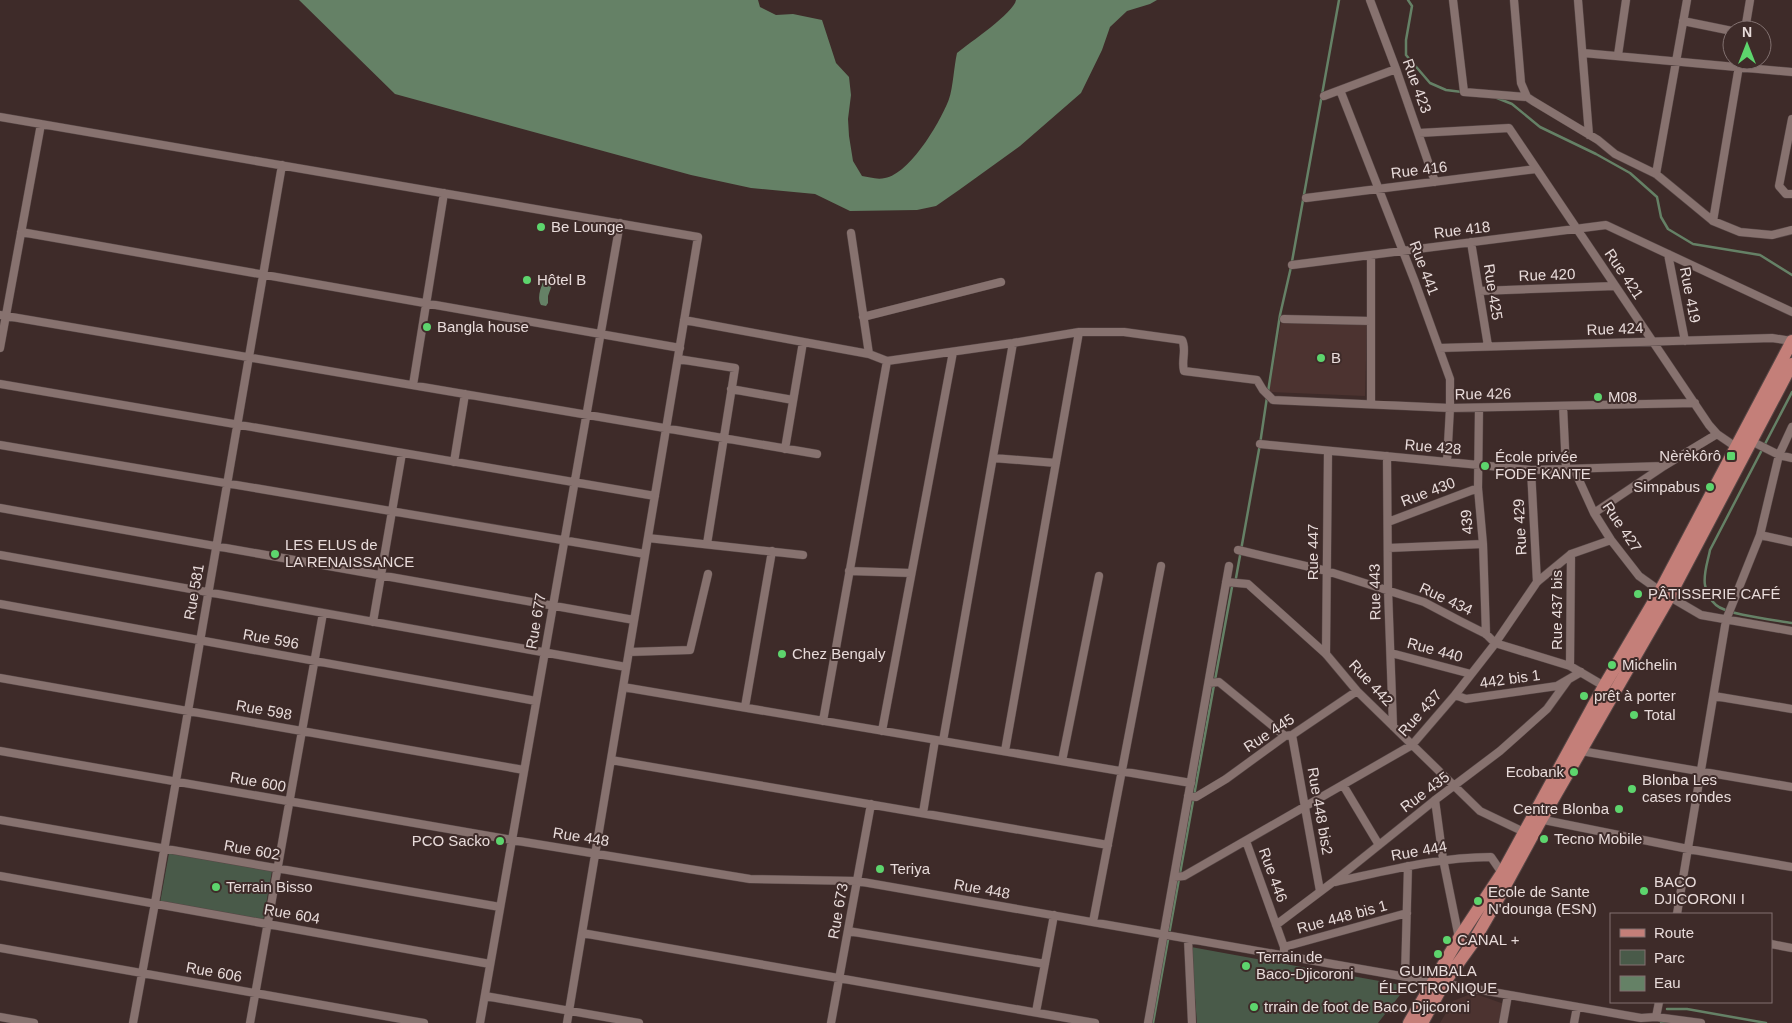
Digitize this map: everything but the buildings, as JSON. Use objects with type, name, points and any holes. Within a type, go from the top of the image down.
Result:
[{"type":"main road","points":[[1422,1023],[1459,938],[1502,873],[1524,832],[1537,818],[1581,751],[1664,593],[1736,446],[1792,341]]},
{"type":"main road","points":[[1409,1023],[1439,982],[1472,944],[1604,686],[1757,444],[1792,364]]},
{"type":"street","name":"Rue 423","points":[[1370,0],[1435,182]]},
{"type":"street","points":[[1453,0],[1464,92],[1527,97]]},
{"type":"street","points":[[1514,0],[1521,83],[1527,97],[1542,108],[1589,135],[1615,154],[1656,174],[1713,221],[1740,232],[1772,235],[1792,230]]},
{"type":"street","points":[[1578,0],[1589,135]]},
{"type":"street","points":[[1618,55],[1626,0]]},
{"type":"street","points":[[1656,174],[1687,0]]},
{"type":"street","points":[[1747,20],[1750,0]]},
{"type":"street","points":[[1683,21],[1722,29]]},
{"type":"street","points":[[1583,53],[1722,63]]},
{"type":"street","points":[[1324,96],[1396,69]]},
{"type":"street","points":[[1772,69],[1792,72]]},
{"type":"street","points":[[1713,221],[1738,70]]},
{"type":"street","name":"Rue 441","points":[[1340,90],[1415,282],[1450,379],[1447,462]]},
{"type":"street","points":[[0,117],[698,237],[567,1023]]},
{"type":"street","points":[[1792,119],[1779,186],[1786,194],[1792,194]]},
{"type":"street","points":[[0,348],[3,315],[41,124]]},
{"type":"street","name":"Rue 421","points":[[1419,133],[1509,128],[1717,434]]},
{"type":"street","name":"Rue 581","points":[[133,1023],[282,165]]},
{"type":"street","name":"Rue 416","points":[[1306,198],[1536,168]]},
{"type":"street","points":[[413,385],[444,193]]},
{"type":"street","name":"Rue 677","points":[[480,1023],[620,223]]},
{"type":"street","name":"Rue 418","points":[[1292,265],[1606,225],[1668,254]]},
{"type":"street","points":[[21,232],[680,348]]},
{"type":"street","points":[[852,233],[869,354]]},
{"type":"street","name":"Rue 425","points":[[1471,242],[1488,346]]},
{"type":"street","points":[[1668,254],[1792,312]]},
{"type":"street","name":"Rue 419","points":[[1668,254],[1685,341]]},
{"type":"street","points":[[1371,255],[1371,404]]},
{"type":"street","points":[[863,317],[1001,282]]},
{"type":"street","name":"Rue 420","points":[[1479,291],[1615,286]]},
{"type":"street","points":[[3,315],[817,454]]},
{"type":"street","points":[[1284,319],[1371,321]]},
{"type":"street","points":[[684,320],[869,354],[887,361],[1079,332],[1006,751]]},
{"type":"street","name":"Rue 426","points":[[1079,332],[1124,332],[1182,340],[1184,344],[1182,365],[1184,370],[1257,380],[1272,400],[1450,408],[1695,403]]},
{"type":"street","name":"Rue 424","points":[[1439,348],[1772,338],[1792,341]]},
{"type":"street","points":[[785,449],[803,342]]},
{"type":"street","points":[[922,813],[939,740],[1014,343]]},
{"type":"street","points":[[882,731],[953,352]]},
{"type":"street","points":[[678,359],[735,368],[707,544]]},
{"type":"street","points":[[823,721],[887,361]]},
{"type":"street","points":[[0,384],[655,496]]},
{"type":"street","points":[[731,389],[793,400]]},
{"type":"street","points":[[454,462],[465,394]]},
{"type":"street","name":"Rue 427","points":[[1563,406],[1570,469],[1611,540],[1639,576],[1702,615],[1792,631]]},
{"type":"street","name":"439","points":[[1479,408],[1478,488],[1483,544],[1486,634]]},
{"type":"street","points":[[1676,913],[1726,620],[1760,535],[1779,456],[1792,427]]},
{"type":"street","points":[[1717,434],[1736,446]]},
{"type":"street","name":"Rue 428","points":[[1594,513],[1664,466],[1717,434]]},
{"type":"street","name":"Rue 428","points":[[1260,444],[1531,470],[1664,466]]},
{"type":"street","points":[[1757,444],[1779,456],[1792,458]]},
{"type":"street","points":[[0,445],[645,554]]},
{"type":"street","name":"Rue 447","points":[[1326,654],[1328,451]]},
{"type":"street","points":[[373,622],[402,453]]},
{"type":"street","name":"Rue 443","points":[[1387,456],[1388,590],[1393,726]]},
{"type":"street","points":[[993,458],[1056,463]]},
{"type":"street","name":"Rue 429","points":[[1531,470],[1537,582]]},
{"type":"street","name":"Rue 430","points":[[1388,522],[1478,488]]},
{"type":"street","points":[[0,508],[634,620]]},
{"type":"street","points":[[1760,535],[1792,542]]},
{"type":"street","points":[[648,538],[803,555]]},
{"type":"street","name":"Rue 437","points":[[1179,876],[1246,841],[1412,745],[1455,695],[1495,643],[1537,582],[1571,554],[1611,540]]},
{"type":"street","points":[[1388,548],[1483,544]]},
{"type":"street","name":"Rue 434","points":[[1238,550],[1327,571],[1424,602],[1486,634],[1495,643],[1570,666],[1604,686]]},
{"type":"street","points":[[745,707],[772,551]]},
{"type":"street","name":"Rue 437 bis","points":[[1570,666],[1571,554]]},
{"type":"street","points":[[0,555],[626,667]]},
{"type":"street","points":[[1094,922],[1161,566]]},
{"type":"street","points":[[1148,1023],[1164,935],[1179,876],[1192,797],[1191,783],[1229,566]]},
{"type":"street","points":[[849,571],[911,573]]},
{"type":"street","points":[[629,652],[690,650],[708,574]]},
{"type":"street","points":[[1062,761],[1098,576]]},
{"type":"street","name":"Rue 442","points":[[1226,582],[1248,584],[1326,654],[1357,691],[1480,811],[1524,832]]},
{"type":"street","name":"Rue 596","points":[[0,604],[536,701]]},
{"type":"street","points":[[250,1023],[323,613]]},
{"type":"street","name":"Rue 440","points":[[1391,653],[1471,674]]},
{"type":"street","name":"Rue 435","points":[[1276,925],[1500,751],[1547,709],[1568,680],[1581,672]]},
{"type":"street","name":"Rue 598","points":[[0,678],[524,770]]},
{"type":"street","name":"442 bis 1","points":[[1455,695],[1466,699],[1557,686],[1568,680]]},
{"type":"street","points":[[1209,683],[1219,682],[1288,735]]},
{"type":"street","points":[[623,687],[1191,783]]},
{"type":"street","name":"Rue 445","points":[[1192,797],[1226,779],[1288,735],[1357,691]]},
{"type":"street","points":[[1714,696],[1792,709]]},
{"type":"street","name":"Rue 448 bis2","points":[[1288,735],[1305,807],[1320,892]]},
{"type":"street","name":"Rue 600","points":[[0,751],[512,840]]},
{"type":"street","points":[[1581,751],[1792,786]]},
{"type":"street","points":[[611,760],[1108,845]]},
{"type":"street","points":[[1343,785],[1379,845]]},
{"type":"street","points":[[1435,800],[1443,859],[1459,938]]},
{"type":"street","name":"Rue 673","points":[[831,1023],[871,804]]},
{"type":"street","points":[[1537,818],[1688,849],[1792,867]]},
{"type":"street","name":"Rue 602","points":[[0,820],[500,906]]},
{"type":"street","name":"Rue 448","points":[[512,840],[750,879],[857,881],[1188,939],[1283,951],[1640,1020],[1656,1017],[1701,1023]]},
{"type":"street","name":"Rue 446","points":[[1246,841],[1276,925],[1283,951]]},
{"type":"street","name":"Rue 444","points":[[1333,882],[1443,859],[1491,857],[1502,873]]},
{"type":"street","points":[[1405,976],[1408,866]]},
{"type":"street","name":"Rue 604","points":[[0,876],[490,964]]},
{"type":"street","name":"Rue 448 bis 1","points":[[1283,951],[1407,913]]},
{"type":"street","points":[[1036,1012],[1054,915]]},
{"type":"street","points":[[848,931],[1045,964]]},
{"type":"street","points":[[582,933],[1096,1023]]},
{"type":"street","points":[[1188,939],[1192,1023]]},
{"type":"street","points":[[1772,944],[1792,948]]},
{"type":"street","name":"Rue 606","points":[[0,948],[424,1023]]},
{"type":"street","points":[[1503,1023],[1508,995]]},
{"type":"street","points":[[485,996],[639,1023]]},
{"type":"street","points":[[1656,1017],[1659,1003]]},
{"type":"street","points":[[1574,1023],[1577,1007]]},
{"type":"street","points":[[0,1017],[34,1023]]},
{"type":"shaded area","name":"B","points":[[1281,322],[1367,324],[1365,396],[1269,392]]},
{"type":"shaded area","points":[[1473,993],[1504,1004],[1500,1023],[1440,1023],[1453,1001]]},
{"type":"green space","name":"Terrain Bisso","points":[[169,853],[272,871],[263,921],[160,903]]},
{"type":"green space","name":"Terrain de Baco-Djicoroni","points":[[1191,947],[1407,986],[1378,1023],[1197,1023]]},
{"type":"water","points":[[299,0],[758,0],[760,7],[776,15],[793,14],[822,20],[836,63],[849,77],[851,95],[848,119],[853,161],[862,176],[879,179],[895,174],[904,167],[932,133],[949,99],[957,53],[1000,20],[1016,0],[1157,0],[1127,11],[1110,27],[1102,50],[1081,93],[1020,146],[936,206],[917,210],[850,211],[815,194],[751,188],[691,175],[395,94]]},
{"type":"water","points":[[543,282],[553,282],[548,296],[548,303],[546,306],[541,305],[539,297]]},
{"type":"waterway","points":[[1268,392],[1280,315],[1291,267],[1339,0]]},
{"type":"waterway","points":[[1408,0],[1412,6],[1406,40],[1406,55],[1430,83],[1446,90],[1462,92]]},
{"type":"waterway","points":[[1497,98],[1512,104],[1540,127],[1630,173],[1657,197],[1661,217],[1668,229],[1693,244],[1760,255],[1792,275]]},
{"type":"waterway","points":[[1792,392],[1710,550],[1705,572],[1706,591],[1716,605],[1722,609],[1763,619],[1792,623]]},
{"type":"waterway","points":[[1236,578],[1267,397]]},
{"type":"waterway","points":[[1215,680],[1232,587]]},
{"type":"waterway","points":[[1153,1023],[1214,685]]},
{"type":"waterway","points":[[1667,1009],[1687,1009],[1766,1023]]},
{"type":"waterway","points":[[1661,1023],[1674,1023]]},
{"type":"place","name":"Be Lounge","points":[[541,227]]},
{"type":"place","name":"Hôtel B","points":[[527,280]]},
{"type":"place","name":"Bangla house","points":[[427,327]]},
{"type":"place","name":"B","points":[[1321,358]]},
{"type":"place","name":"M08","points":[[1598,397]]},
{"type":"place","name":"Nèrèkôrô","points":[[1731,456]]},
{"type":"place","name":"École privée FODE KANTE","points":[[1485,466]]},
{"type":"place","name":"Simpabus","points":[[1710,487]]},
{"type":"place","name":"LES ELUS de LA RENAISSANCE","points":[[275,554]]},
{"type":"place","name":"PÂTISSERIE CAFÉ","points":[[1638,594]]},
{"type":"place","name":"Chez Bengaly","points":[[782,654]]},
{"type":"place","name":"Michelin","points":[[1612,665]]},
{"type":"place","name":"prêt à porter","points":[[1584,696]]},
{"type":"place","name":"Total","points":[[1634,715]]},
{"type":"place","name":"Ecobank","points":[[1574,772]]},
{"type":"place","name":"Blonba Les cases rondes","points":[[1632,789]]},
{"type":"place","name":"Centre Blonba","points":[[1619,809]]},
{"type":"place","name":"Tecno Mobile","points":[[1544,839]]},
{"type":"place","name":"PCO Sacko","points":[[500,841]]},
{"type":"place","name":"Teriya","points":[[880,869]]},
{"type":"place","name":"Terrain Bisso","points":[[216,887]]},
{"type":"place","name":"BACO DJICORONI I","points":[[1644,891]]},
{"type":"place","name":"Ecole de Sante N'dounga (ESN)","points":[[1478,901]]},
{"type":"place","name":"CANAL +","points":[[1447,940]]},
{"type":"place","name":"GUIMBALA ÉLECTRONIQUE","points":[[1438,954]]},
{"type":"place","name":"Terrain de Baco-Djicoroni","points":[[1246,966]]},
{"type":"place","name":"trrain de foot de Baco Djicoroni","points":[[1254,1007]]}]
